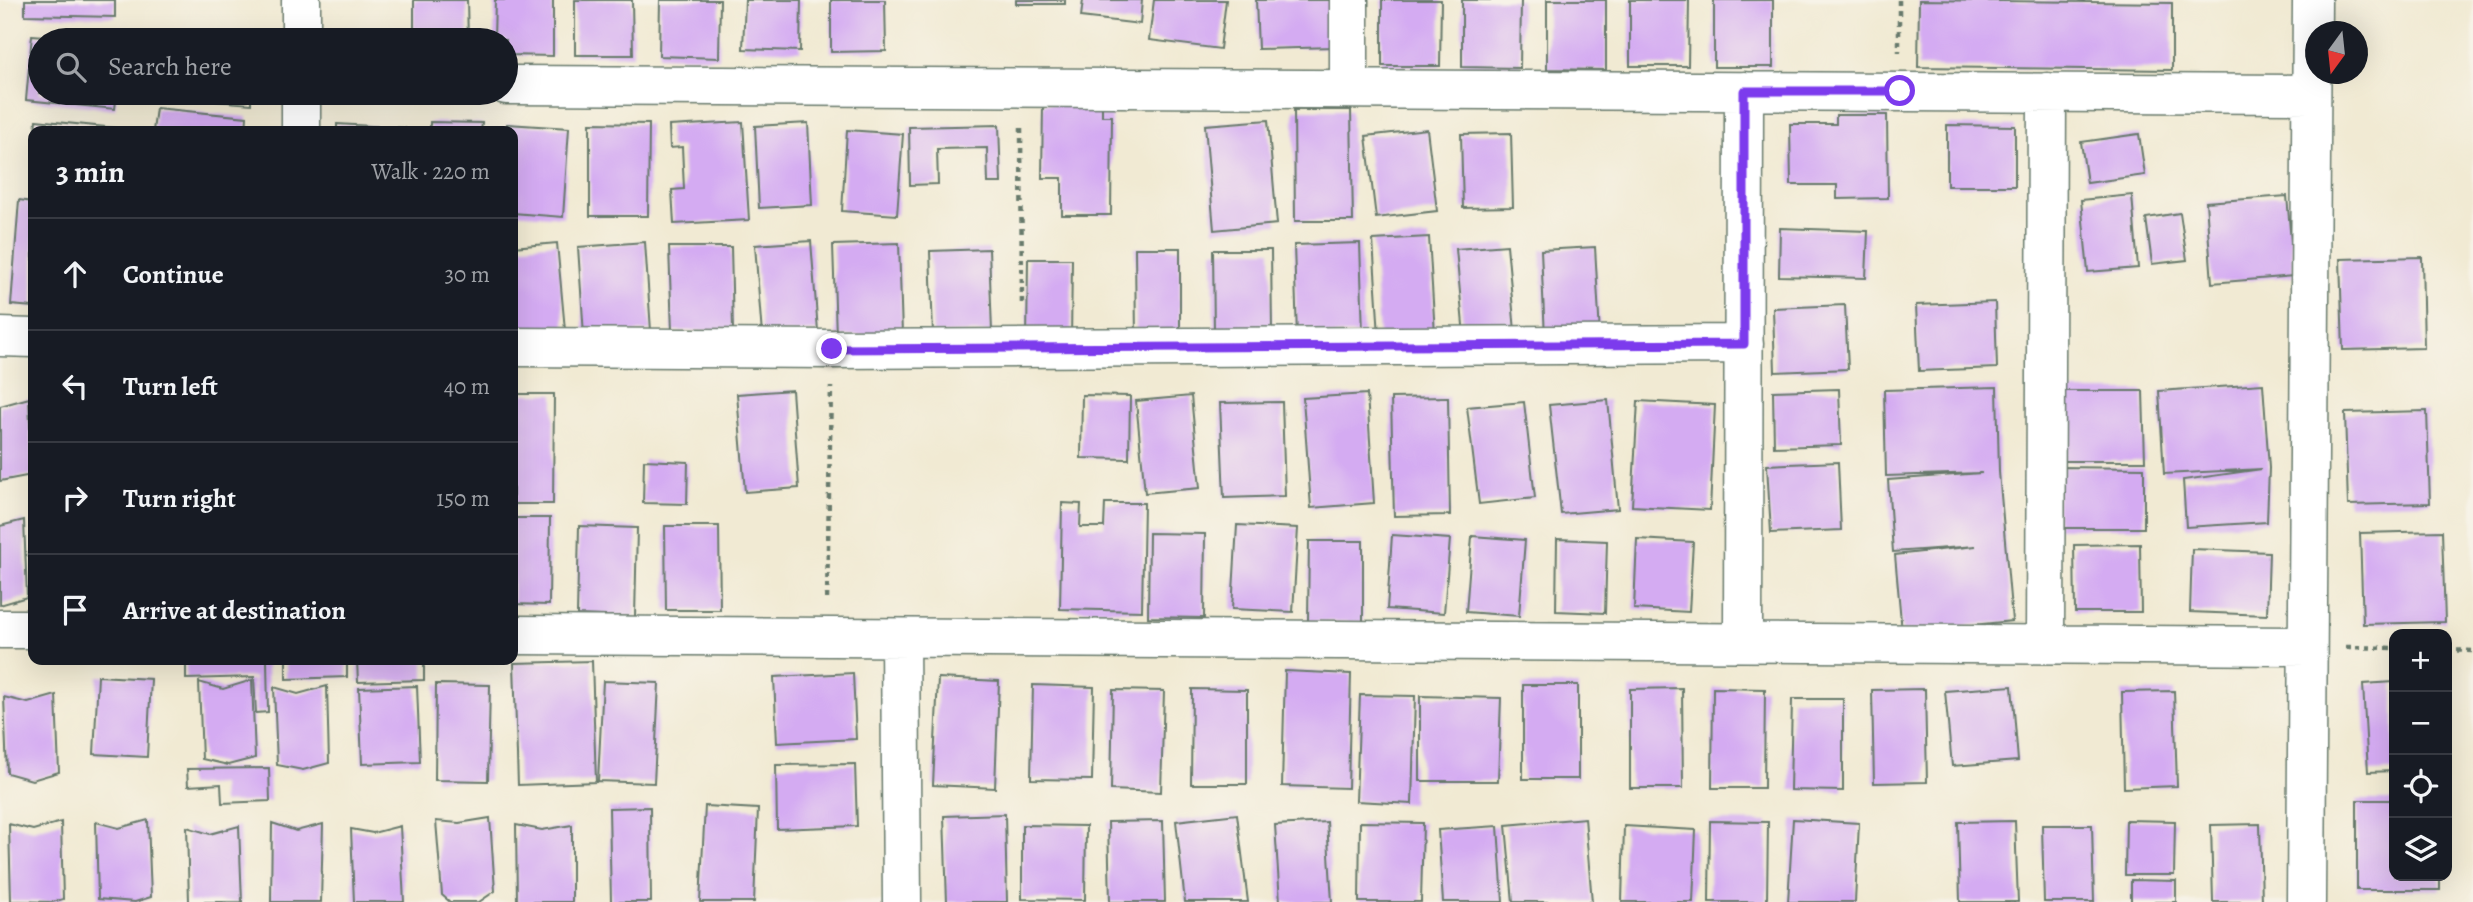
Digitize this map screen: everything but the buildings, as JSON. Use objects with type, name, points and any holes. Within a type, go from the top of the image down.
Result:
[{"type":"street","points":[[301,0],[301,28]]},
{"type":"street","points":[[1349,0],[1349,89]]},
{"type":"street","points":[[2306,902],[2312,0]]},
{"type":"street","points":[[518,85],[2311,94]]},
{"type":"street","points":[[1743,642],[1744,91]]},
{"type":"street","points":[[2045,643],[2047,92]]},
{"type":"street","points":[[301,105],[301,126]]},
{"type":"street","points":[[0,337],[28,338]]},
{"type":"street","points":[[518,346],[832,349],[1744,344]]},
{"type":"street","points":[[0,629],[28,629]]},
{"type":"street","points":[[518,635],[2306,646]]},
{"type":"street","points":[[900,638],[902,902]]},
{"type":"path","points":[[1899,0],[1900,91]]},
{"type":"path","points":[[1020,88],[1022,348]]},
{"type":"path","points":[[826,638],[832,349]]},
{"type":"path","points":[[2452,650],[2473,650]]},
{"type":"route","points":[[832,349],[1744,344],[1744,91],[1900,91]]}]
